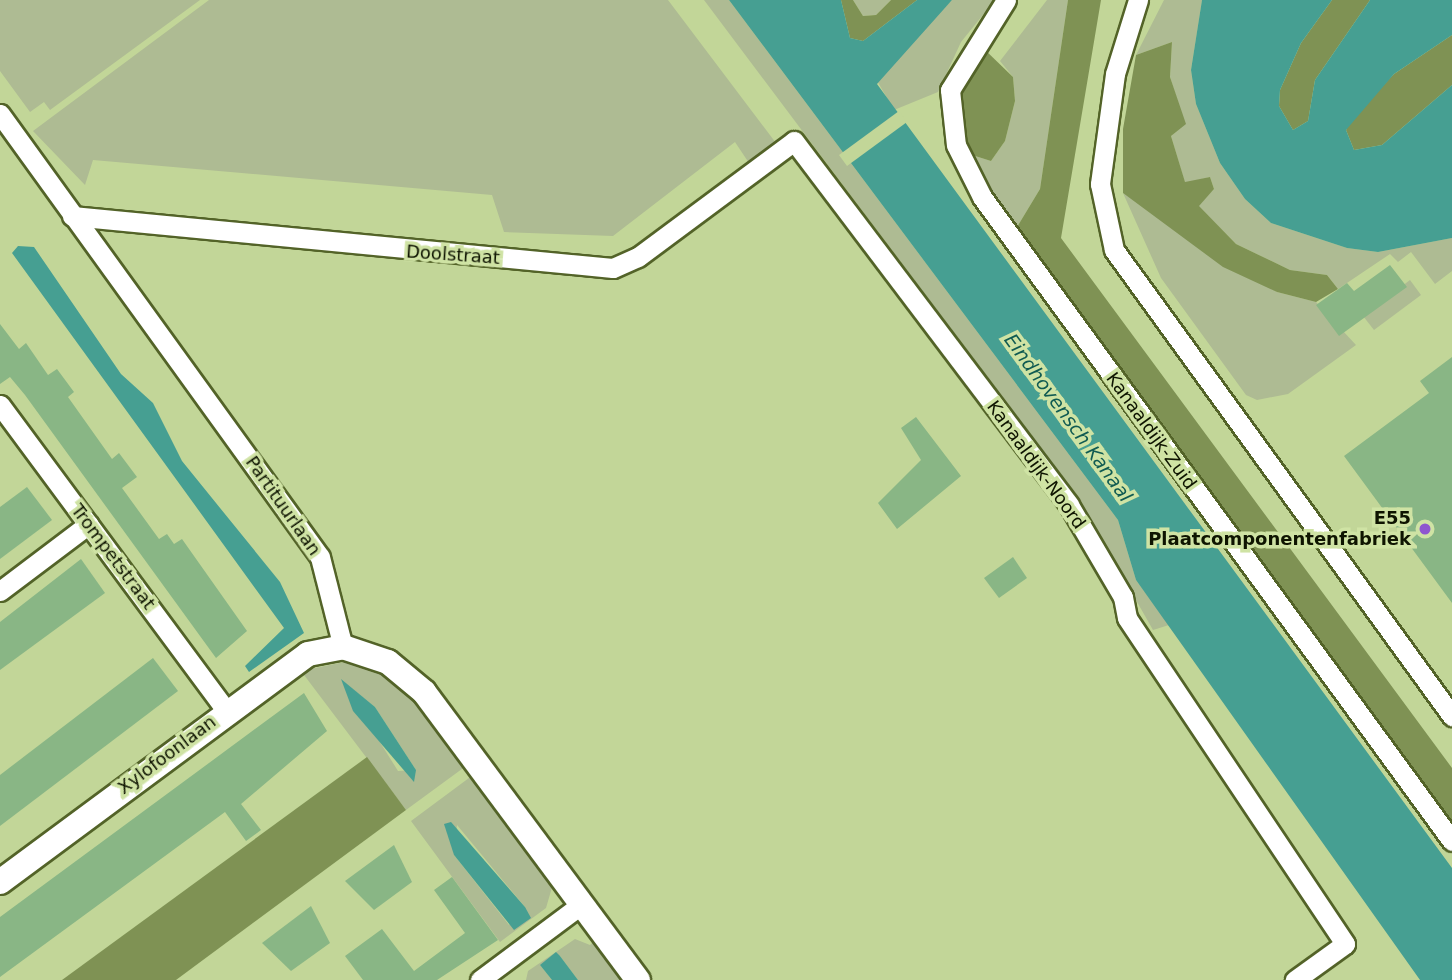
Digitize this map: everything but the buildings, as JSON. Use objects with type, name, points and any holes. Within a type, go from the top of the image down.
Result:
[{"type":"street","name":"Kanaaldijk-Zuid","points":[[1006,0],[972,46],[950,90],[956,145],[982,197],[1452,841]]},
{"type":"street","points":[[1138,0],[1115,74],[1100,184],[1114,250],[1452,716]]},
{"type":"street","name":"Partituurlaan","points":[[0,114],[320,557],[342,647]]},
{"type":"street","name":"Doolstraat","points":[[72,216],[613,268],[638,257],[794,141]]},
{"type":"street","name":"Kanaaldijk-Noord","points":[[794,141],[1069,505],[1123,597],[1127,618],[1345,944],[1294,980]]},
{"type":"street","name":"Trompetstraat","points":[[0,405],[226,709]]},
{"type":"street","points":[[0,591],[89,524]]},
{"type":"street","points":[[342,647],[408,674],[638,980]]},
{"type":"street","name":"Xylofoonlaan","points":[[0,882],[226,709],[308,654],[342,647]]},
{"type":"street","points":[[480,980],[582,904]]},
{"type":"green space","points":[[0,0],[200,0],[50,110],[44,102],[30,112],[0,71]]},
{"type":"green space","points":[[209,0],[668,0],[779,147],[751,166],[735,142],[613,236],[504,232],[492,195],[93,160],[85,185],[33,131]]},
{"type":"green space","points":[[704,0],[729,0],[1118,520],[1136,580],[1169,625],[1153,630],[1078,498]]},
{"type":"green space","points":[[841,0],[853,0],[863,16],[876,15],[891,0],[917,0],[863,41],[850,38]]},
{"type":"green space","points":[[853,0],[891,0],[876,15],[863,16]]},
{"type":"green space","points":[[952,0],[995,0],[961,42],[938,92],[894,110],[876,79]]},
{"type":"green space","points":[[1047,0],[1068,0],[1040,189],[1014,232],[972,155],[991,161],[1005,141],[1015,101],[1013,77],[1000,61]]},
{"type":"green space","points":[[1068,0],[1101,0],[1061,238],[1452,768],[1452,824],[1014,232],[1040,189]]},
{"type":"green space","points":[[1164,0],[1202,0],[1191,70],[1196,104],[1220,163],[1245,199],[1271,223],[1347,248],[1378,252],[1452,238],[1452,271],[1435,284],[1411,252],[1398,262],[1390,254],[1338,289],[1327,275],[1290,270],[1236,244],[1198,206],[1214,189],[1210,177],[1185,183],[1171,136],[1185,124],[1170,77],[1172,42],[1136,55]]},
{"type":"green space","points":[[1332,0],[1370,0],[1315,80],[1308,121],[1293,130],[1279,106],[1280,90],[1301,43]]},
{"type":"green space","points":[[1452,35],[1452,85],[1382,145],[1354,150],[1346,130],[1352,118],[1394,74]]},
{"type":"green space","points":[[1172,42],[1170,77],[1186,124],[1171,136],[1185,182],[1210,177],[1214,189],[1199,206],[1236,244],[1290,270],[1327,275],[1338,289],[1316,302],[1277,292],[1223,267],[1123,193],[1123,129],[1136,55]]},
{"type":"green space","points":[[982,47],[1013,77],[1015,101],[1005,141],[991,161],[972,155],[959,113],[961,87]]},
{"type":"green space","points":[[1123,193],[1277,292],[1316,302],[1356,345],[1288,394],[1257,400],[1246,395],[1161,278]]},
{"type":"green space","points":[[1410,280],[1421,295],[1374,330],[1363,316]]},
{"type":"green space","points":[[344,662],[373,666],[407,686],[466,766],[406,810],[301,671]],"holes":[[[341,680],[375,707],[416,770],[398,771]]]},
{"type":"green space","points":[[367,757],[406,810],[176,980],[62,980]]},
{"type":"green space","points":[[473,775],[553,884],[546,908],[500,942],[411,821]],"holes":[[[457,825],[525,907],[509,925],[454,855]]]},
{"type":"green space","points":[[575,939],[590,945],[595,940],[625,980],[578,980],[560,956],[540,965],[552,980],[526,980],[528,971]]},
{"type":"water","name":"Eindhovensch Kanaal","points":[[729,0],[841,0],[850,38],[863,41],[917,0],[952,0],[877,84],[1452,868],[1452,980],[1420,980],[1136,580],[1118,520]]},
{"type":"water","points":[[1202,0],[1332,0],[1301,43],[1280,90],[1279,106],[1293,130],[1308,121],[1315,80],[1370,0],[1452,0],[1452,35],[1394,74],[1346,130],[1354,150],[1382,145],[1452,85],[1452,238],[1378,252],[1347,248],[1271,223],[1245,199],[1220,163],[1196,104],[1191,70]]},
{"type":"water","points":[[18,246],[34,247],[121,374],[153,403],[182,461],[280,582],[304,633],[249,672],[245,666],[284,628],[12,253]]},
{"type":"water","points":[[341,679],[375,707],[416,770],[414,782],[353,711]]},
{"type":"water","points":[[451,822],[525,907],[531,918],[514,930],[454,855],[444,824]]},
{"type":"water","points":[[556,952],[578,980],[552,980],[540,965]]},
{"type":"pier","points":[[899,111],[907,122],[847,166],[839,155]]},
{"type":"place","name":"E55 Plaatcomponentenfabriek","points":[[1425,529]]}]
